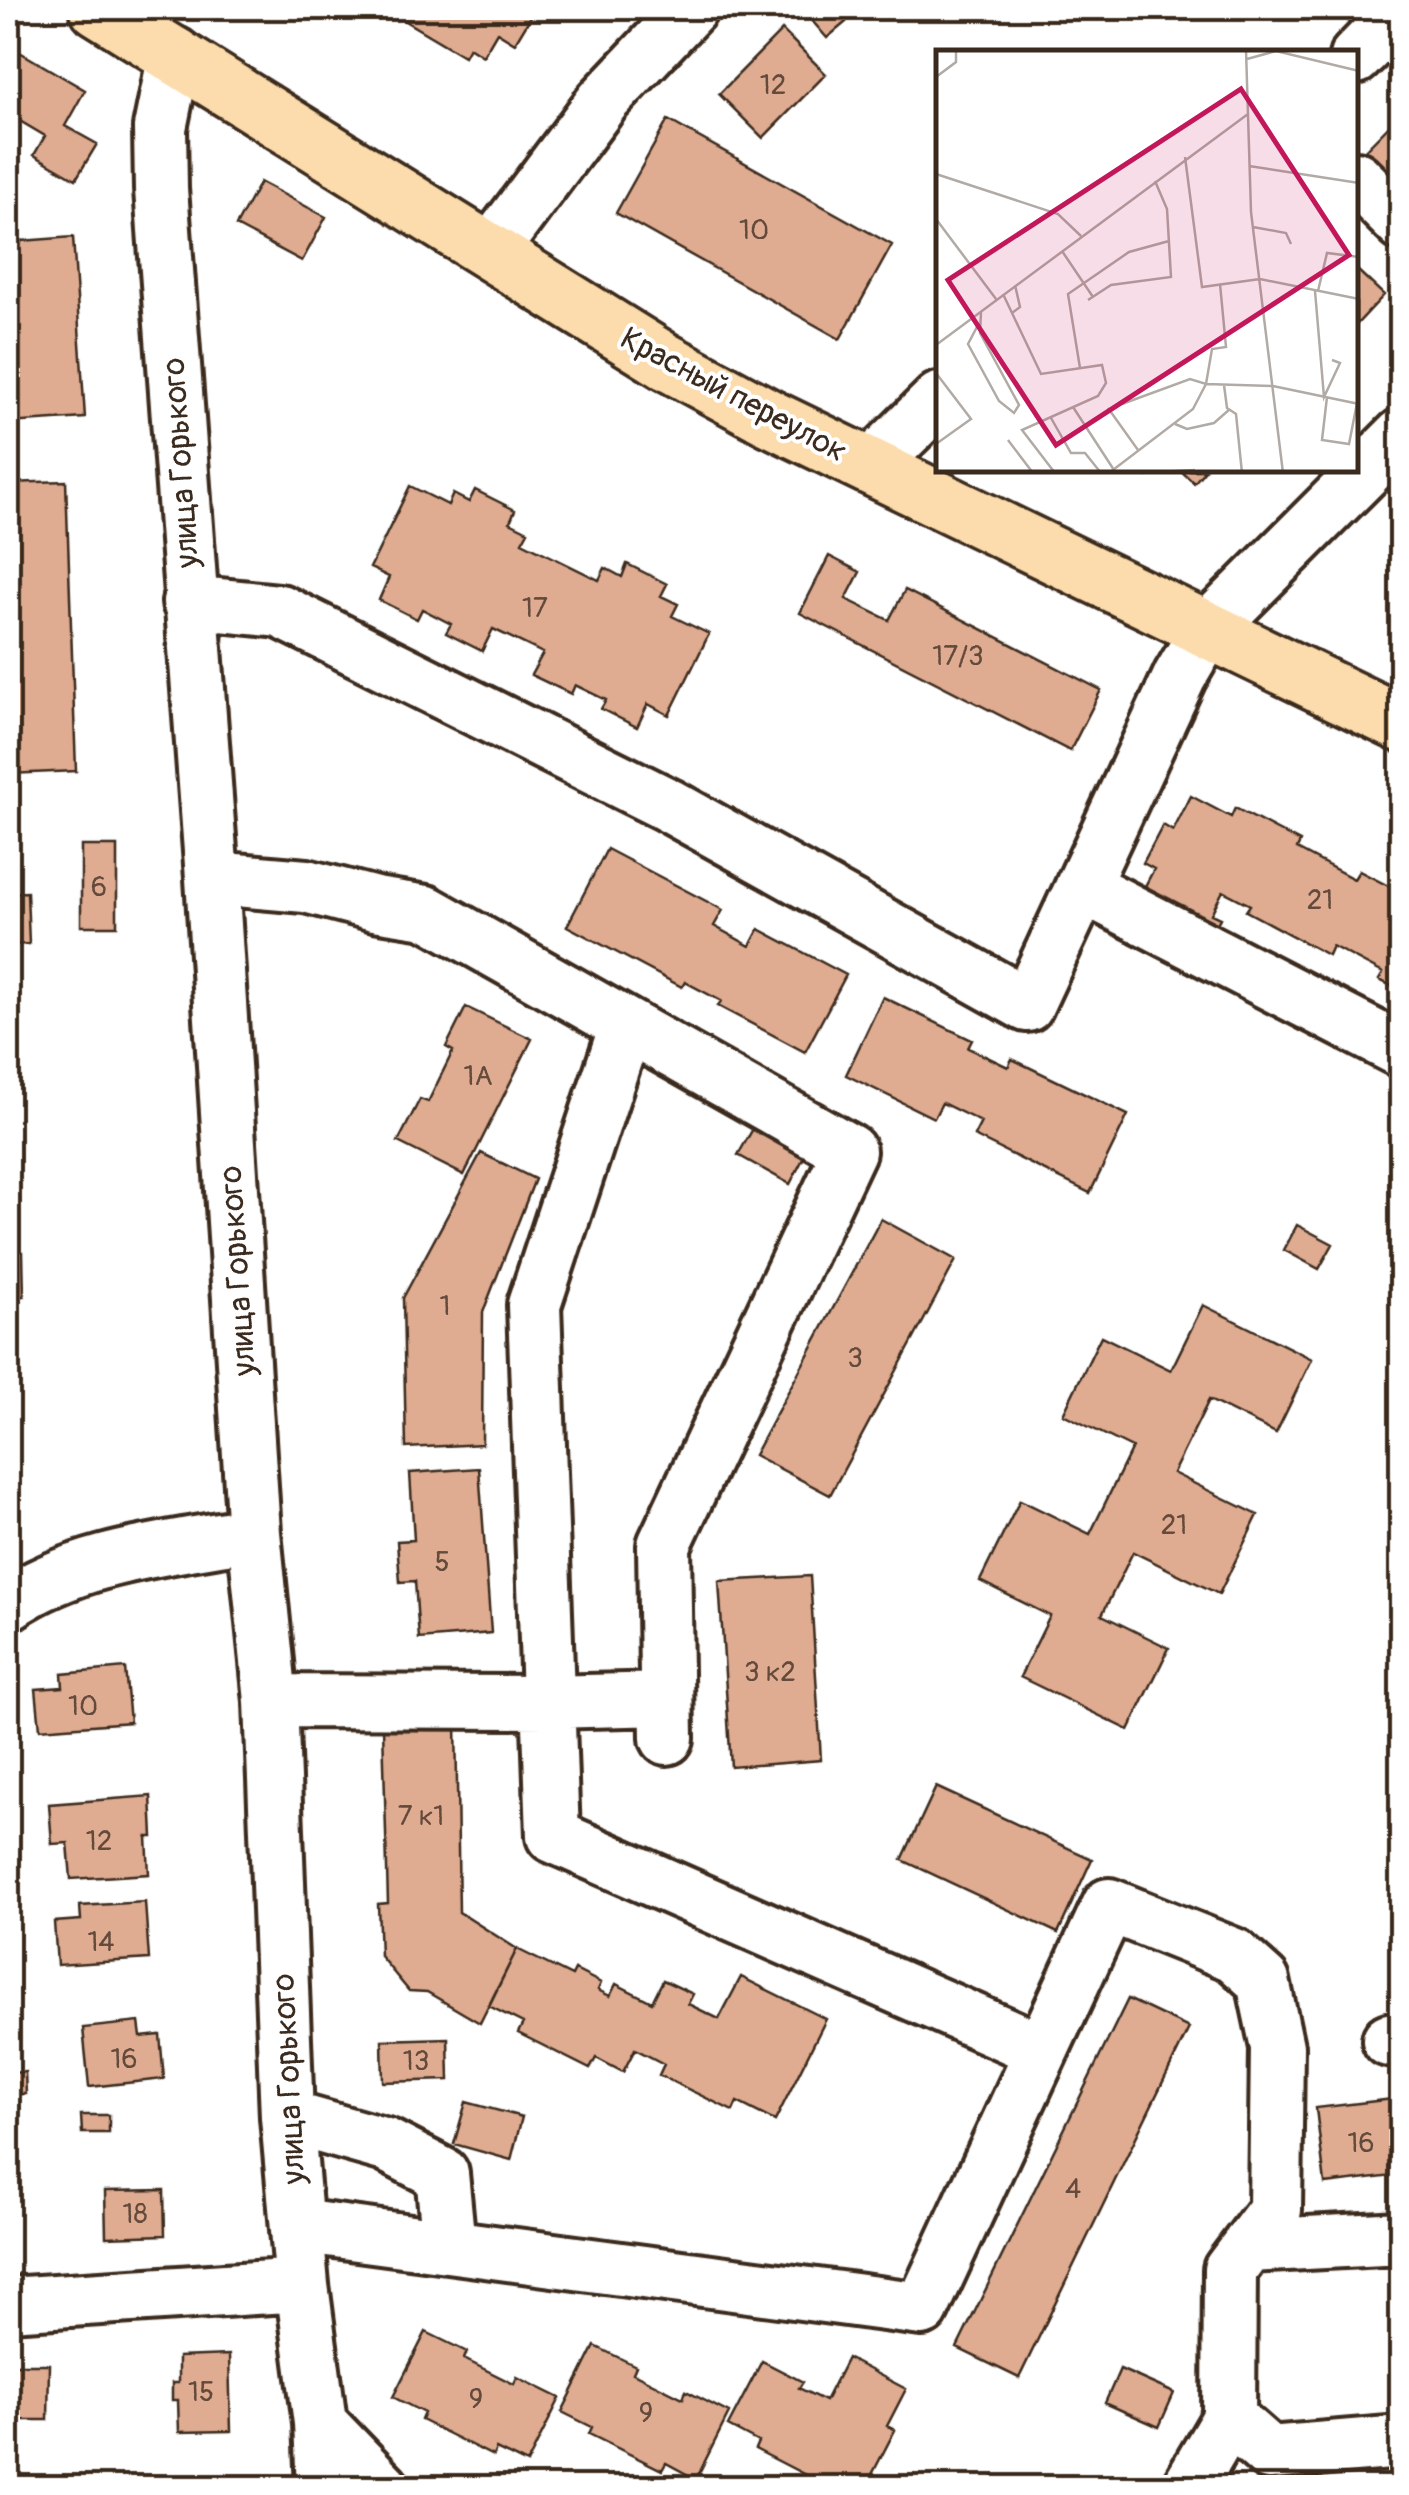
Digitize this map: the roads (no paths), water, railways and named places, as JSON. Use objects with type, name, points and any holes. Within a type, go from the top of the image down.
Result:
[{"type":"main road","name":"Красный переулок","points":[[98,8],[665,361],[870,467],[1402,724]]},
{"type":"street","points":[[490,251],[603,101],[691,8]]},
{"type":"street","points":[[1359,54],[1402,10]]},
{"type":"street","name":"улица Горького","points":[[176,54],[160,128],[161,189],[212,878],[254,1533],[271,1701],[288,2117],[302,2284],[320,2423],[323,2488]]},
{"type":"street","points":[[1359,181],[1402,224]]},
{"type":"street","points":[[870,467],[936,401]]},
{"type":"street","points":[[189,602],[280,611],[668,805],[1027,1004],[1180,676],[1207,630],[1402,435]]},
{"type":"street","points":[[212,878],[306,886],[426,912],[849,1151],[664,1545],[667,1718],[548,1702],[271,1701]]},
{"type":"street","points":[[1082,886],[1402,1051]]},
{"type":"street","points":[[626,1026],[534,1305],[553,1836],[1042,2050]]},
{"type":"street","points":[[8,1604],[35,1586],[129,1556],[254,1533]]},
{"type":"street","points":[[298,2226],[922,2309],[1108,1905],[1234,1955],[1263,1981],[1277,2048],[1274,2210],[1230,2270],[1229,2418],[1188,2488]]},
{"type":"street","points":[[288,2117],[386,2145],[442,2174],[449,2246]]},
{"type":"street","points":[[1248,2246],[1402,2238]]},
{"type":"street","points":[[8,2304],[302,2284]]},
{"type":"street","points":[[1229,2418],[1269,2454],[1402,2442]]},
{"type":"street","points":[[320,2423],[383,2488]]}]
